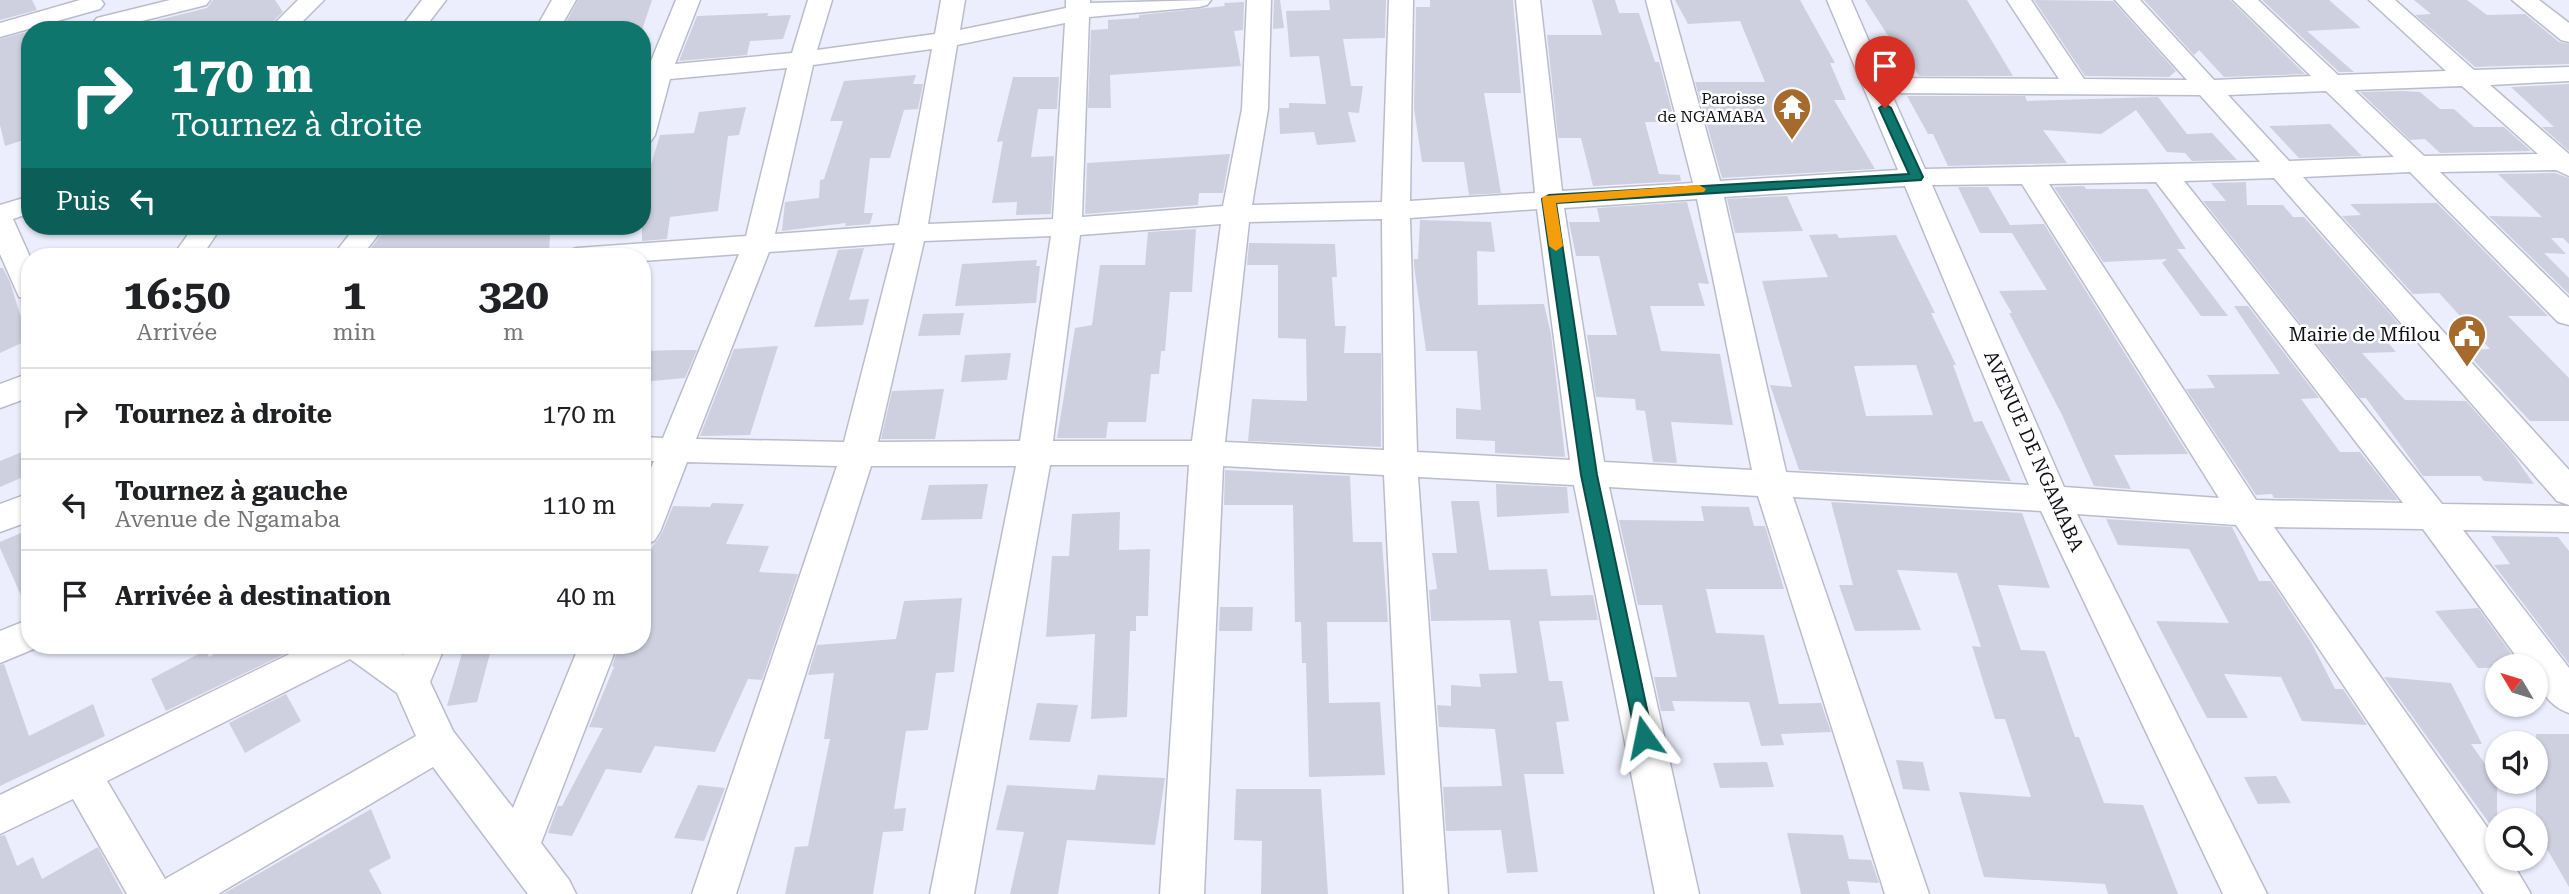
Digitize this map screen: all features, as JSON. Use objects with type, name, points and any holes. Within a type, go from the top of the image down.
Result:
[{"type":"street","points":[[56,21],[198,0]]},
{"type":"street","points":[[290,21],[312,0]]},
{"type":"street","points":[[418,21],[434,0]]},
{"type":"street","points":[[552,21],[564,0]]},
{"type":"street","points":[[651,73],[688,0]]},
{"type":"street","points":[[651,488],[659,449],[758,244],[802,59],[820,0]]},
{"type":"street","points":[[714,894],[858,454],[912,233],[953,0]]},
{"type":"street","points":[[651,73],[802,59],[947,40],[1078,8],[1199,0]]},
{"type":"street","points":[[1182,894],[1207,453],[1236,214],[1255,110],[1259,0]]},
{"type":"street","points":[[1401,0],[1396,209],[1402,464],[1426,894]]},
{"type":"street","points":[[1528,0],[1549,199],[1589,475],[1677,894]]},
{"type":"street","points":[[1658,0],[1708,188],[1772,485],[1906,894]]},
{"type":"street","name":"AVENUE DE NGAMABA","points":[[1839,0],[1917,177],[2052,499],[2245,894]]},
{"type":"street","points":[[2019,0],[2077,88]]},
{"type":"street","points":[[2127,0],[2280,171],[2349,243],[2569,492]]},
{"type":"street","points":[[2245,0],[2417,164],[2569,315]]},
{"type":"street","points":[[2381,0],[2567,164]]},
{"type":"street","points":[[2524,0],[2569,35]]},
{"type":"street","points":[[952,894],[1035,454],[1067,227],[1078,8]]},
{"type":"street","points":[[0,30],[21,27]]},
{"type":"street","points":[[1875,85],[2207,88],[2569,74]]},
{"type":"street","points":[[651,253],[912,233],[1067,227],[1236,214],[1396,209],[1917,177],[2280,171],[2417,164],[2567,164]]},
{"type":"street","points":[[2164,174],[2431,514],[2569,697]]},
{"type":"street","points":[[2031,177],[2246,513],[2509,894]]},
{"type":"street","points":[[0,214],[21,207]]},
{"type":"street","points":[[0,220],[21,270]]},
{"type":"street","points":[[0,299],[21,292]]},
{"type":"street","points":[[0,397],[21,388]]},
{"type":"street","points":[[659,449],[858,454],[1207,453],[2052,499],[2246,513],[2431,514],[2569,519]]},
{"type":"street","points":[[0,519],[21,510]]},
{"type":"street","points":[[0,648],[21,638]]},
{"type":"street","points":[[0,815],[325,654]]},
{"type":"street","points":[[372,654],[411,682],[439,744],[554,894]]},
{"type":"street","points":[[411,682],[423,654]]},
{"type":"street","points":[[518,847],[594,654]]},
{"type":"street","points":[[178,894],[439,744]]},
{"type":"street","points":[[81,774],[150,894]]},
{"type":"building","points":[[0,0],[32,0],[37,10],[0,20]]},
{"type":"building","points":[[213,0],[275,0],[283,12],[273,21],[154,21],[207,8]]},
{"type":"building","points":[[578,0],[652,0],[645,21],[567,21]]},
{"type":"building","points":[[1274,0],[1280,0],[1284,28],[1273,29]]},
{"type":"building","points":[[1329,0],[1386,0],[1385,38],[1343,39],[1351,86],[1363,86],[1359,113],[1348,112],[1356,142],[1317,145],[1314,132],[1280,134],[1279,108],[1289,108],[1289,103],[1326,104],[1319,56],[1290,57],[1286,11],[1330,10]]},
{"type":"building","points":[[1430,0],[1513,0],[1521,93],[1484,93],[1501,193],[1469,195],[1464,162],[1422,162],[1414,109],[1416,7],[1430,7]]},
{"type":"building","points":[[1592,0],[1615,0],[1619,13],[1639,13],[1655,62],[1659,62],[1675,122],[1645,122],[1659,174],[1680,175],[1681,181],[1593,186],[1581,138],[1558,138],[1547,35],[1602,35]]},
{"type":"building","points":[[1675,0],[1800,0],[1835,63],[1830,63],[1846,100],[1834,100],[1875,169],[1722,178],[1695,82],[1765,82],[1740,21],[1688,24]]},
{"type":"building","points":[[1865,0],[1967,0],[2013,76],[1919,76],[1900,45],[1894,45]]},
{"type":"building","points":[[2034,0],[2113,1],[2176,71],[2169,77],[2085,76]]},
{"type":"building","points":[[2144,0],[2230,0],[2305,74],[2224,77],[2199,50],[2194,55]]},
{"type":"building","points":[[2262,0],[2329,0],[2361,28],[2307,31],[2354,72],[2339,72]]},
{"type":"building","points":[[2414,0],[2467,0],[2487,15],[2525,14],[2559,42],[2569,44],[2569,64],[2475,67],[2415,15],[2431,14]]},
{"type":"building","points":[[1244,2],[1243,30],[1234,31],[1241,66],[1110,75],[1111,108],[1088,108],[1091,30],[1108,29],[1108,20]]},
{"type":"building","points":[[769,13],[767,16],[791,15],[783,39],[750,41],[747,55],[679,61],[697,16]]},
{"type":"building","points":[[21,33],[21,141],[5,146],[0,125],[0,39]]},
{"type":"building","points":[[916,75],[913,84],[923,84],[918,109],[904,110],[890,158],[870,158],[864,213],[873,213],[870,224],[845,226],[846,223],[782,231],[785,202],[819,198],[820,180],[824,179],[843,121],[830,121],[844,81]]},
{"type":"building","points":[[1013,77],[1059,77],[1057,109],[1038,109],[1031,157],[1054,156],[1051,214],[1016,215],[1017,202],[992,203],[1003,141],[997,142]]},
{"type":"building","points":[[2569,84],[2569,151],[2542,127],[2554,127],[2511,87]]},
{"type":"building","points":[[2360,92],[2420,92],[2440,109],[2454,109],[2474,127],[2504,127],[2531,151],[2440,153],[2425,139],[2410,140]]},
{"type":"building","points":[[1907,96],[2025,96],[2027,101],[2158,97],[2187,134],[2212,133],[2237,160],[2192,161],[2185,153],[2167,152],[2136,110],[2101,134],[2043,130],[2067,163],[1948,166],[1933,134],[1928,134]]},
{"type":"building","points":[[746,107],[739,135],[728,136],[718,211],[670,217],[667,239],[642,241],[642,235],[651,235],[651,165],[660,135],[694,133],[699,112]]},
{"type":"building","points":[[2330,124],[2362,156],[2299,158],[2269,126]]},
{"type":"building","points":[[1230,154],[1223,193],[1199,193],[1198,205],[1085,214],[1087,163]]},
{"type":"building","points":[[2555,173],[2569,178],[2569,244],[2563,238],[2551,238],[2566,254],[2544,253],[2569,278],[2569,294],[2489,216],[2542,217],[2498,174]]},
{"type":"building","points":[[2246,182],[2247,205],[2283,205],[2293,217],[2304,217],[2408,334],[2382,335],[2396,352],[2362,353],[2405,400],[2466,401],[2512,453],[2534,484],[2484,481],[2480,476],[2423,476],[2366,398],[2360,398],[2203,201],[2226,201],[2211,183]]},
{"type":"building","points":[[2084,186],[2086,189],[2147,189],[2186,249],[2177,249],[2228,316],[2201,316],[2162,263],[2167,259],[2103,262],[2054,187]]},
{"type":"building","points":[[1958,187],[1988,187],[2010,225],[2044,224],[2188,454],[2114,455],[2131,489],[2094,486],[2062,415],[1999,291],[2047,290],[2012,233],[1980,233]]},
{"type":"building","points":[[1787,196],[1803,231],[1735,233],[1727,199]]},
{"type":"building","points":[[1687,202],[1709,284],[1698,283],[1705,306],[1650,306],[1661,351],[1720,354],[1733,425],[1671,422],[1677,463],[1653,462],[1645,411],[1636,410],[1635,399],[1596,397],[1587,335],[1617,335],[1599,256],[1576,256],[1569,222],[1600,222],[1597,208]]},
{"type":"building","points":[[2437,203],[2548,316],[2508,316],[2569,378],[2569,421],[2530,421],[2464,350],[2490,349],[2439,293],[2413,294],[2342,216],[2361,215],[2350,204]]},
{"type":"building","points":[[1420,220],[1491,222],[1495,252],[1477,251],[1478,305],[1544,304],[1551,334],[1565,457],[1495,453],[1495,441],[1456,439],[1456,408],[1481,410],[1477,351],[1426,351],[1414,266],[1414,259],[1418,259]]},
{"type":"building","points":[[1196,229],[1192,292],[1170,292],[1165,351],[1161,351],[1159,374],[1151,374],[1146,422],[1108,422],[1106,438],[1057,438],[1075,328],[1092,325],[1100,265],[1145,265],[1148,232]]},
{"type":"building","points":[[1837,234],[1839,238],[1896,235],[1935,313],[1931,313],[1956,365],[1953,365],[1974,422],[1982,421],[2011,481],[1799,470],[1770,385],[1792,387],[1762,281],[1828,277],[1809,235]],"holes":[[[1916,365],[1933,415],[1866,416],[1854,366]]]},
{"type":"building","points":[[381,235],[550,235],[549,248],[371,248]]},
{"type":"building","points":[[1249,243],[1335,244],[1337,277],[1332,277],[1335,326],[1346,326],[1344,353],[1381,353],[1381,447],[1248,441],[1252,399],[1307,401],[1306,339],[1278,338],[1278,265],[1247,265]]},
{"type":"building","points":[[864,248],[849,300],[869,299],[863,325],[814,327],[838,250]]},
{"type":"building","points":[[1037,260],[1036,266],[1040,266],[1036,303],[955,306],[962,264]]},
{"type":"building","points":[[0,268],[3,268],[21,317],[21,343],[0,353]]},
{"type":"building","points":[[2234,306],[2248,306],[2319,398],[2301,399],[2340,452],[2360,452],[2398,500],[2274,498],[2272,494],[2256,495],[2186,389],[2215,388],[2207,375],[2280,374]]},
{"type":"building","points":[[964,313],[960,335],[918,336],[923,314]]},
{"type":"building","points":[[778,346],[750,435],[700,436],[734,349]]},
{"type":"building","points":[[697,350],[685,378],[651,381],[651,351]]},
{"type":"building","points":[[1011,353],[1007,380],[961,382],[965,355]]},
{"type":"building","points":[[944,389],[935,439],[881,439],[892,391]]},
{"type":"building","points":[[21,452],[21,478],[0,487],[0,461]]},
{"type":"building","points":[[1225,470],[1350,476],[1353,542],[1382,542],[1388,622],[1327,622],[1329,703],[1380,702],[1385,775],[1309,777],[1306,663],[1302,663],[1301,622],[1295,622],[1293,505],[1224,505]]},
{"type":"building","points":[[988,484],[982,519],[921,520],[929,485]]},
{"type":"building","points":[[1496,484],[1567,487],[1569,513],[1497,517]]},
{"type":"building","points":[[1451,501],[1479,501],[1489,570],[1547,569],[1551,596],[1593,595],[1598,620],[1539,621],[1549,681],[1562,681],[1569,721],[1556,722],[1564,774],[1524,774],[1538,872],[1507,873],[1501,830],[1446,831],[1443,787],[1502,786],[1495,729],[1439,727],[1437,705],[1451,706],[1451,685],[1481,687],[1479,674],[1517,673],[1510,620],[1431,621],[1429,590],[1437,589],[1432,553],[1457,553]]},
{"type":"building","points":[[1831,502],[2022,513],[2050,588],[1998,585],[2021,650],[2045,651],[2075,737],[2079,737],[2104,803],[2143,805],[2178,894],[2108,894],[2105,884],[1984,877],[1959,792],[2031,797],[2005,719],[1995,719],[1972,646],[1981,647],[1957,573],[1897,570],[1921,630],[1855,631],[1839,585],[1853,585]]},
{"type":"building","points":[[712,503],[744,504],[726,544],[769,546],[759,572],[798,574],[762,680],[748,679],[715,752],[655,746],[641,773],[606,769],[572,836],[548,833],[558,806],[562,806],[603,728],[589,727],[614,667],[612,666],[616,654],[651,654],[653,546],[662,533],[673,506],[710,507]]},
{"type":"building","points":[[1701,506],[1749,507],[1754,526],[1765,526],[1784,589],[1706,589],[1716,633],[1764,635],[1779,704],[1821,703],[1831,732],[1781,734],[1784,745],[1761,746],[1749,702],[1672,701],[1675,711],[1661,711],[1654,677],[1677,677],[1662,605],[1638,605],[1619,520],[1704,521]]},
{"type":"building","points":[[1120,512],[1119,550],[1150,549],[1148,616],[1136,616],[1136,631],[1130,631],[1127,717],[1091,719],[1095,634],[1046,637],[1052,556],[1069,556],[1072,514]]},
{"type":"building","points":[[2106,519],[2232,527],[2259,581],[2271,581],[2311,642],[2335,689],[2343,689],[2367,725],[2302,721],[2281,677],[2224,674],[2248,718],[2207,718],[2156,621],[2229,623],[2189,549],[2118,545]]},
{"type":"building","points":[[21,533],[21,596],[0,548],[0,542]]},
{"type":"building","points":[[2491,536],[2558,537],[2569,551],[2569,664],[2494,565],[2510,564]]},
{"type":"building","points":[[962,598],[954,672],[936,673],[928,730],[906,731],[894,809],[906,808],[903,831],[883,832],[873,894],[785,894],[795,847],[808,846],[830,739],[824,739],[834,673],[808,675],[817,645],[896,639],[904,601]]},
{"type":"building","points":[[1220,607],[1253,607],[1252,631],[1219,631]]},
{"type":"building","points":[[2478,608],[2512,654],[2485,654],[2485,668],[2478,668],[2435,611]]},
{"type":"building","points":[[198,654],[208,654],[209,657],[214,654],[284,654],[166,711],[151,679]]},
{"type":"building","points":[[462,654],[490,654],[477,702],[447,706]]},
{"type":"building","points":[[4,664],[29,736],[93,704],[105,736],[0,786],[0,665]]},
{"type":"building","points":[[2384,677],[2451,683],[2482,744],[2471,744],[2485,764],[2485,794],[2497,794],[2497,808],[2485,808],[2485,817]]},
{"type":"building","points":[[286,694],[301,721],[245,753],[229,723]]},
{"type":"building","points":[[1037,703],[1078,705],[1070,742],[1029,740]]},
{"type":"building","points":[[2548,734],[2569,734],[2569,887],[2548,851],[2548,808],[2536,808],[2536,794],[2548,794]]},
{"type":"building","points":[[1896,760],[1923,762],[1930,791],[1903,789]]},
{"type":"building","points":[[1767,762],[1774,787],[1720,788],[1713,763]]},
{"type":"building","points":[[1098,775],[1165,778],[1155,845],[1067,840],[1058,894],[1010,894],[1024,832],[996,830],[1007,785],[1095,790]]},
{"type":"building","points":[[2276,776],[2291,803],[2258,804],[2244,777]]},
{"type":"building","points":[[698,785],[725,788],[704,841],[674,838]]},
{"type":"building","points":[[1236,789],[1321,789],[1328,894],[1261,894],[1262,841],[1234,840]]},
{"type":"building","points":[[371,809],[391,858],[369,870],[382,894],[223,894]]},
{"type":"building","points":[[1787,833],[1843,835],[1849,859],[1871,860],[1879,883],[1847,881],[1850,894],[1801,894]]},
{"type":"building","points":[[5,835],[17,866],[33,857],[42,879],[98,847],[123,894],[0,894],[0,836]]},
{"type":"slow traffic","points":[[1556,246],[1549,199],[1699,189]]},
{"type":"place","name":"Paroisse de NGAMABA","points":[[1792,141]]},
{"type":"place","name":"Mairie de Mfilou","points":[[2467,368]]},
{"type":"route","points":[[1644,737],[1589,475],[1549,199],[1917,177],[1885,108]]}]
